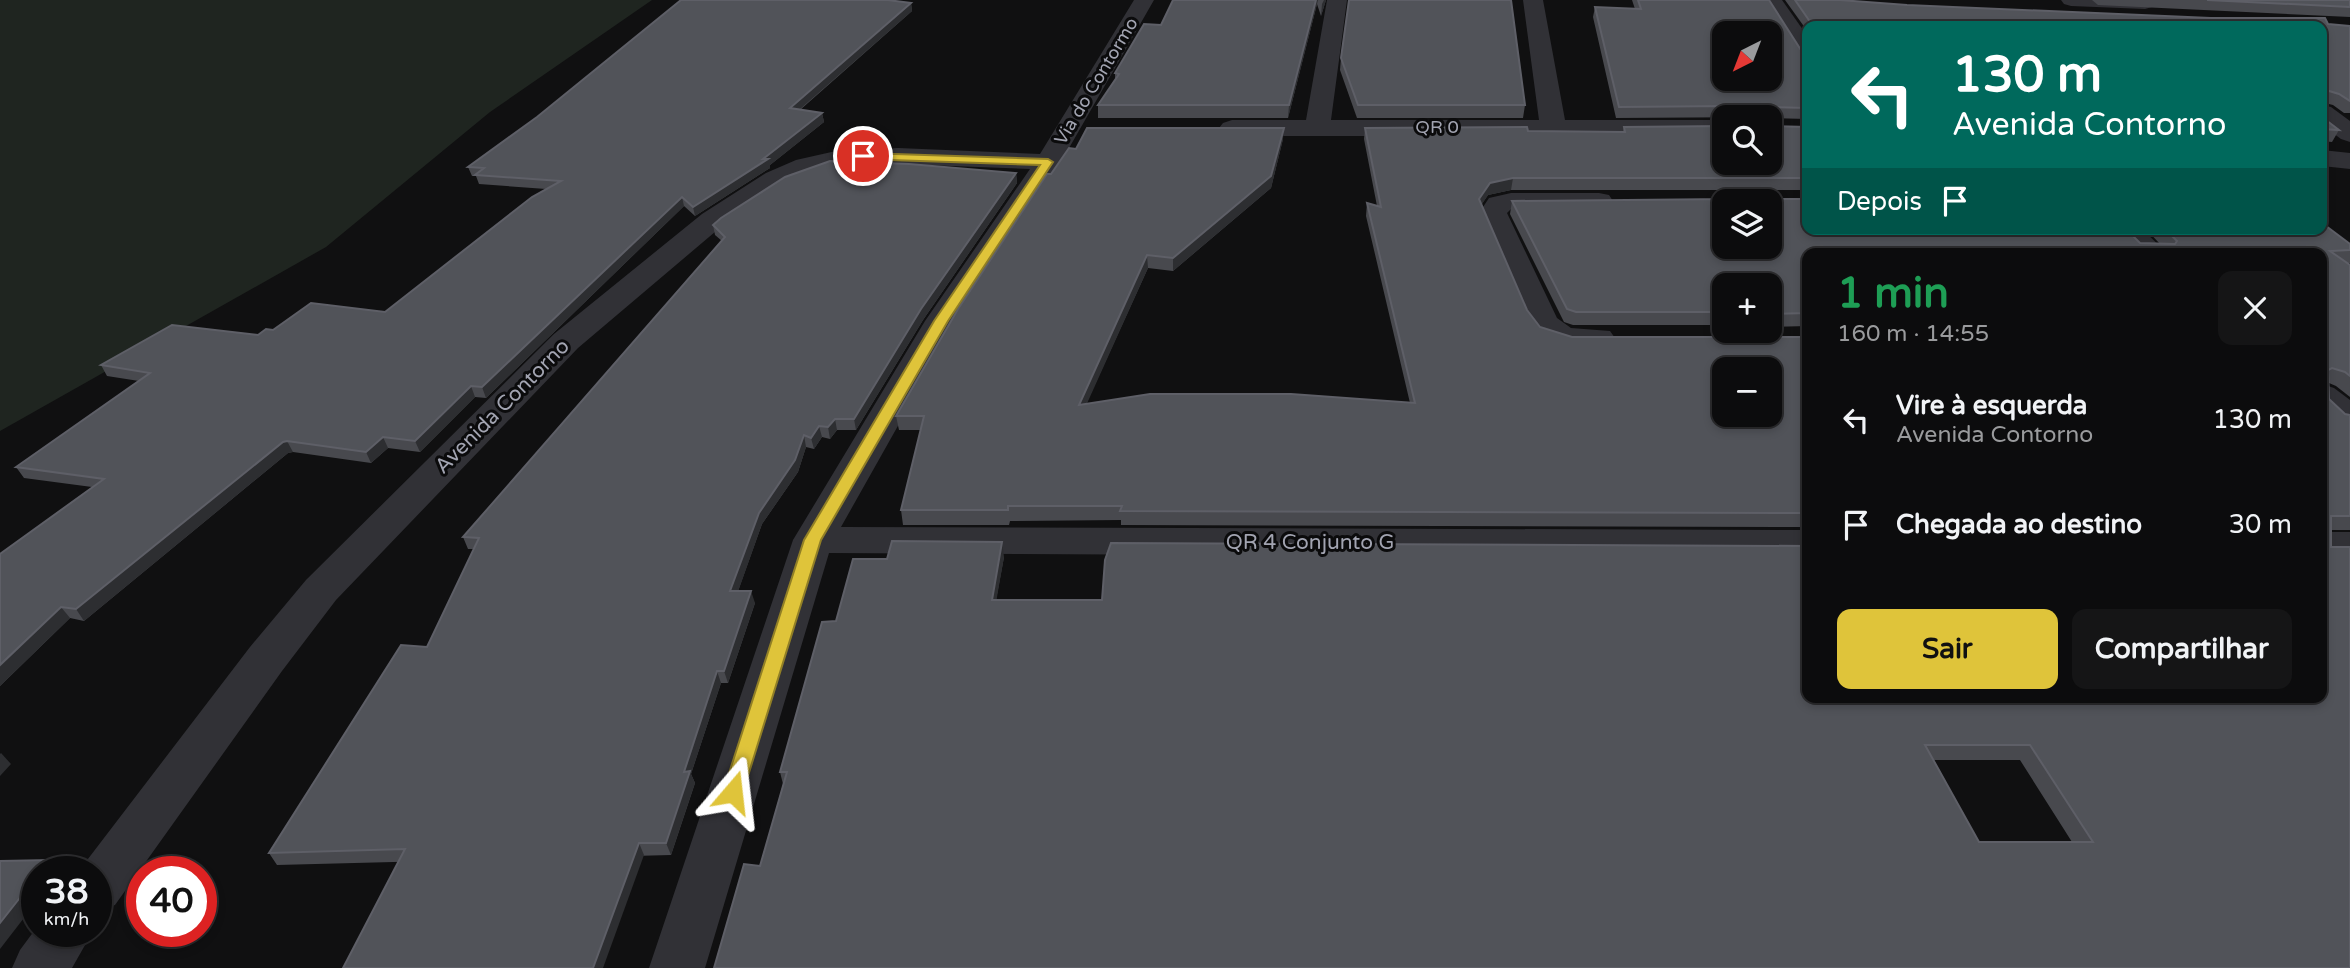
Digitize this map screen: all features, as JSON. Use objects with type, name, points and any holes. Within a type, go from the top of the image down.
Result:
[{"type":"street","name":"Via do Contormo","points":[[677,968],[813,540],[941,321],[1057,145],[1144,0]]},
{"type":"street","points":[[1317,128],[1337,0]]},
{"type":"street","points":[[1533,0],[1553,127]]},
{"type":"street","points":[[1772,0],[1802,45]]},
{"type":"street","points":[[2050,13],[2167,11],[2071,0]]},
{"type":"street","points":[[2334,116],[2350,134]]},
{"type":"street","name":"QR 0","points":[[1205,128],[1712,128]]},
{"type":"street","points":[[1057,145],[1094,129]]},
{"type":"street","name":"Avenida Contorno","points":[[112,867],[266,659],[321,590],[565,341],[712,220],[776,179],[806,166],[836,159],[1057,145]]},
{"type":"street","points":[[2327,159],[2350,161]]},
{"type":"street","points":[[1622,338],[1569,338],[1550,331],[1543,322],[1493,213],[1499,204],[1511,201],[1633,201]]},
{"type":"street","points":[[2131,235],[2146,248]]},
{"type":"street","points":[[2327,399],[2350,418]]},
{"type":"street","name":"QR 4 Conjunto G","points":[[813,540],[1802,544]]},
{"type":"street","points":[[2327,546],[2350,546]]},
{"type":"street","points":[[40,968],[55,947]]},
{"type":"shaded area","points":[[0,0],[652,0],[490,112],[326,247],[0,431]]},
{"type":"building","points":[[681,0],[888,0],[911,3],[790,108],[822,113],[763,159],[768,159],[693,207],[682,197],[482,387],[471,386],[415,441],[383,437],[366,452],[283,442],[76,609],[61,607],[0,665],[0,554],[104,479],[16,467],[150,373],[101,365],[172,325],[258,335],[266,329],[273,330],[311,303],[385,312],[532,197],[561,181],[475,175],[484,168],[468,167],[537,117]]},
{"type":"building","points":[[1173,0],[1316,0],[1289,105],[1098,105],[1119,74],[1115,73],[1144,24],[1161,25]]},
{"type":"building","points":[[1349,0],[1511,0],[1525,105],[1358,105],[1341,58]]},
{"type":"building","points":[[1638,0],[1769,0],[1802,50],[1802,108],[1782,107],[1782,105],[1619,107],[1595,7],[1641,9]]},
{"type":"building","points":[[1795,0],[2211,18],[2325,18],[2326,21],[1810,21]]},
{"type":"building","points":[[2207,0],[2350,0],[2350,7]]},
{"type":"building","points":[[2327,22],[2350,26],[2350,101],[2329,91],[2327,93]]},
{"type":"building","points":[[2327,121],[2339,130],[2327,129]]},
{"type":"building","points":[[1712,126],[1712,175],[1782,175],[1782,126],[1802,127],[1802,178],[1513,178],[1490,183],[1479,199],[1527,310],[1540,327],[1572,337],[1712,337],[1712,343],[1782,343],[1782,337],[1802,337],[1802,513],[1120,511],[1122,506],[901,510],[924,416],[896,416],[958,309],[1047,174],[1051,174],[1069,148],[1076,149],[1087,128],[1284,128],[1271,176],[1173,258],[1147,255],[1079,405],[1150,394],[1291,394],[1415,403],[1367,203],[1381,207],[1365,128],[1527,127],[1528,131],[1625,132],[1624,127]]},
{"type":"building","points":[[830,161],[1016,173],[921,309],[854,419],[835,419],[828,427],[819,426],[811,438],[804,435],[795,460],[759,513],[730,591],[751,591],[724,671],[717,671],[684,772],[690,771],[666,843],[639,843],[593,968],[343,968],[405,849],[269,853],[401,645],[427,647],[479,538],[463,537],[725,237],[713,225],[785,177]]},
{"type":"building","points":[[1712,199],[1712,259],[1782,259],[1782,199],[1802,199],[1802,235],[2132,235],[2140,243],[2175,244],[2177,241],[2171,235],[2327,235],[2327,227],[2350,244],[2350,250],[2330,251],[2350,265],[2350,376],[2332,368],[2328,370],[2329,399],[2345,414],[2350,415],[2350,516],[2331,516],[2331,547],[2350,547],[2350,968],[714,968],[744,864],[760,866],[787,772],[780,772],[822,622],[836,621],[853,559],[887,559],[892,541],[1002,542],[992,600],[1102,600],[1105,560],[1111,543],[1802,546],[1802,703],[2327,703],[2327,248],[1802,248],[1802,313],[1782,314],[1782,273],[1712,273],[1712,312],[1576,312],[1567,309],[1512,201]],"holes":[[[1925,745],[2030,745],[2093,842],[1979,842]]]},
{"type":"building","points":[[0,861],[21,861],[21,896],[0,923]]},
{"type":"route","points":[[733,792],[813,540],[941,321],[1048,162],[863,156]]}]
